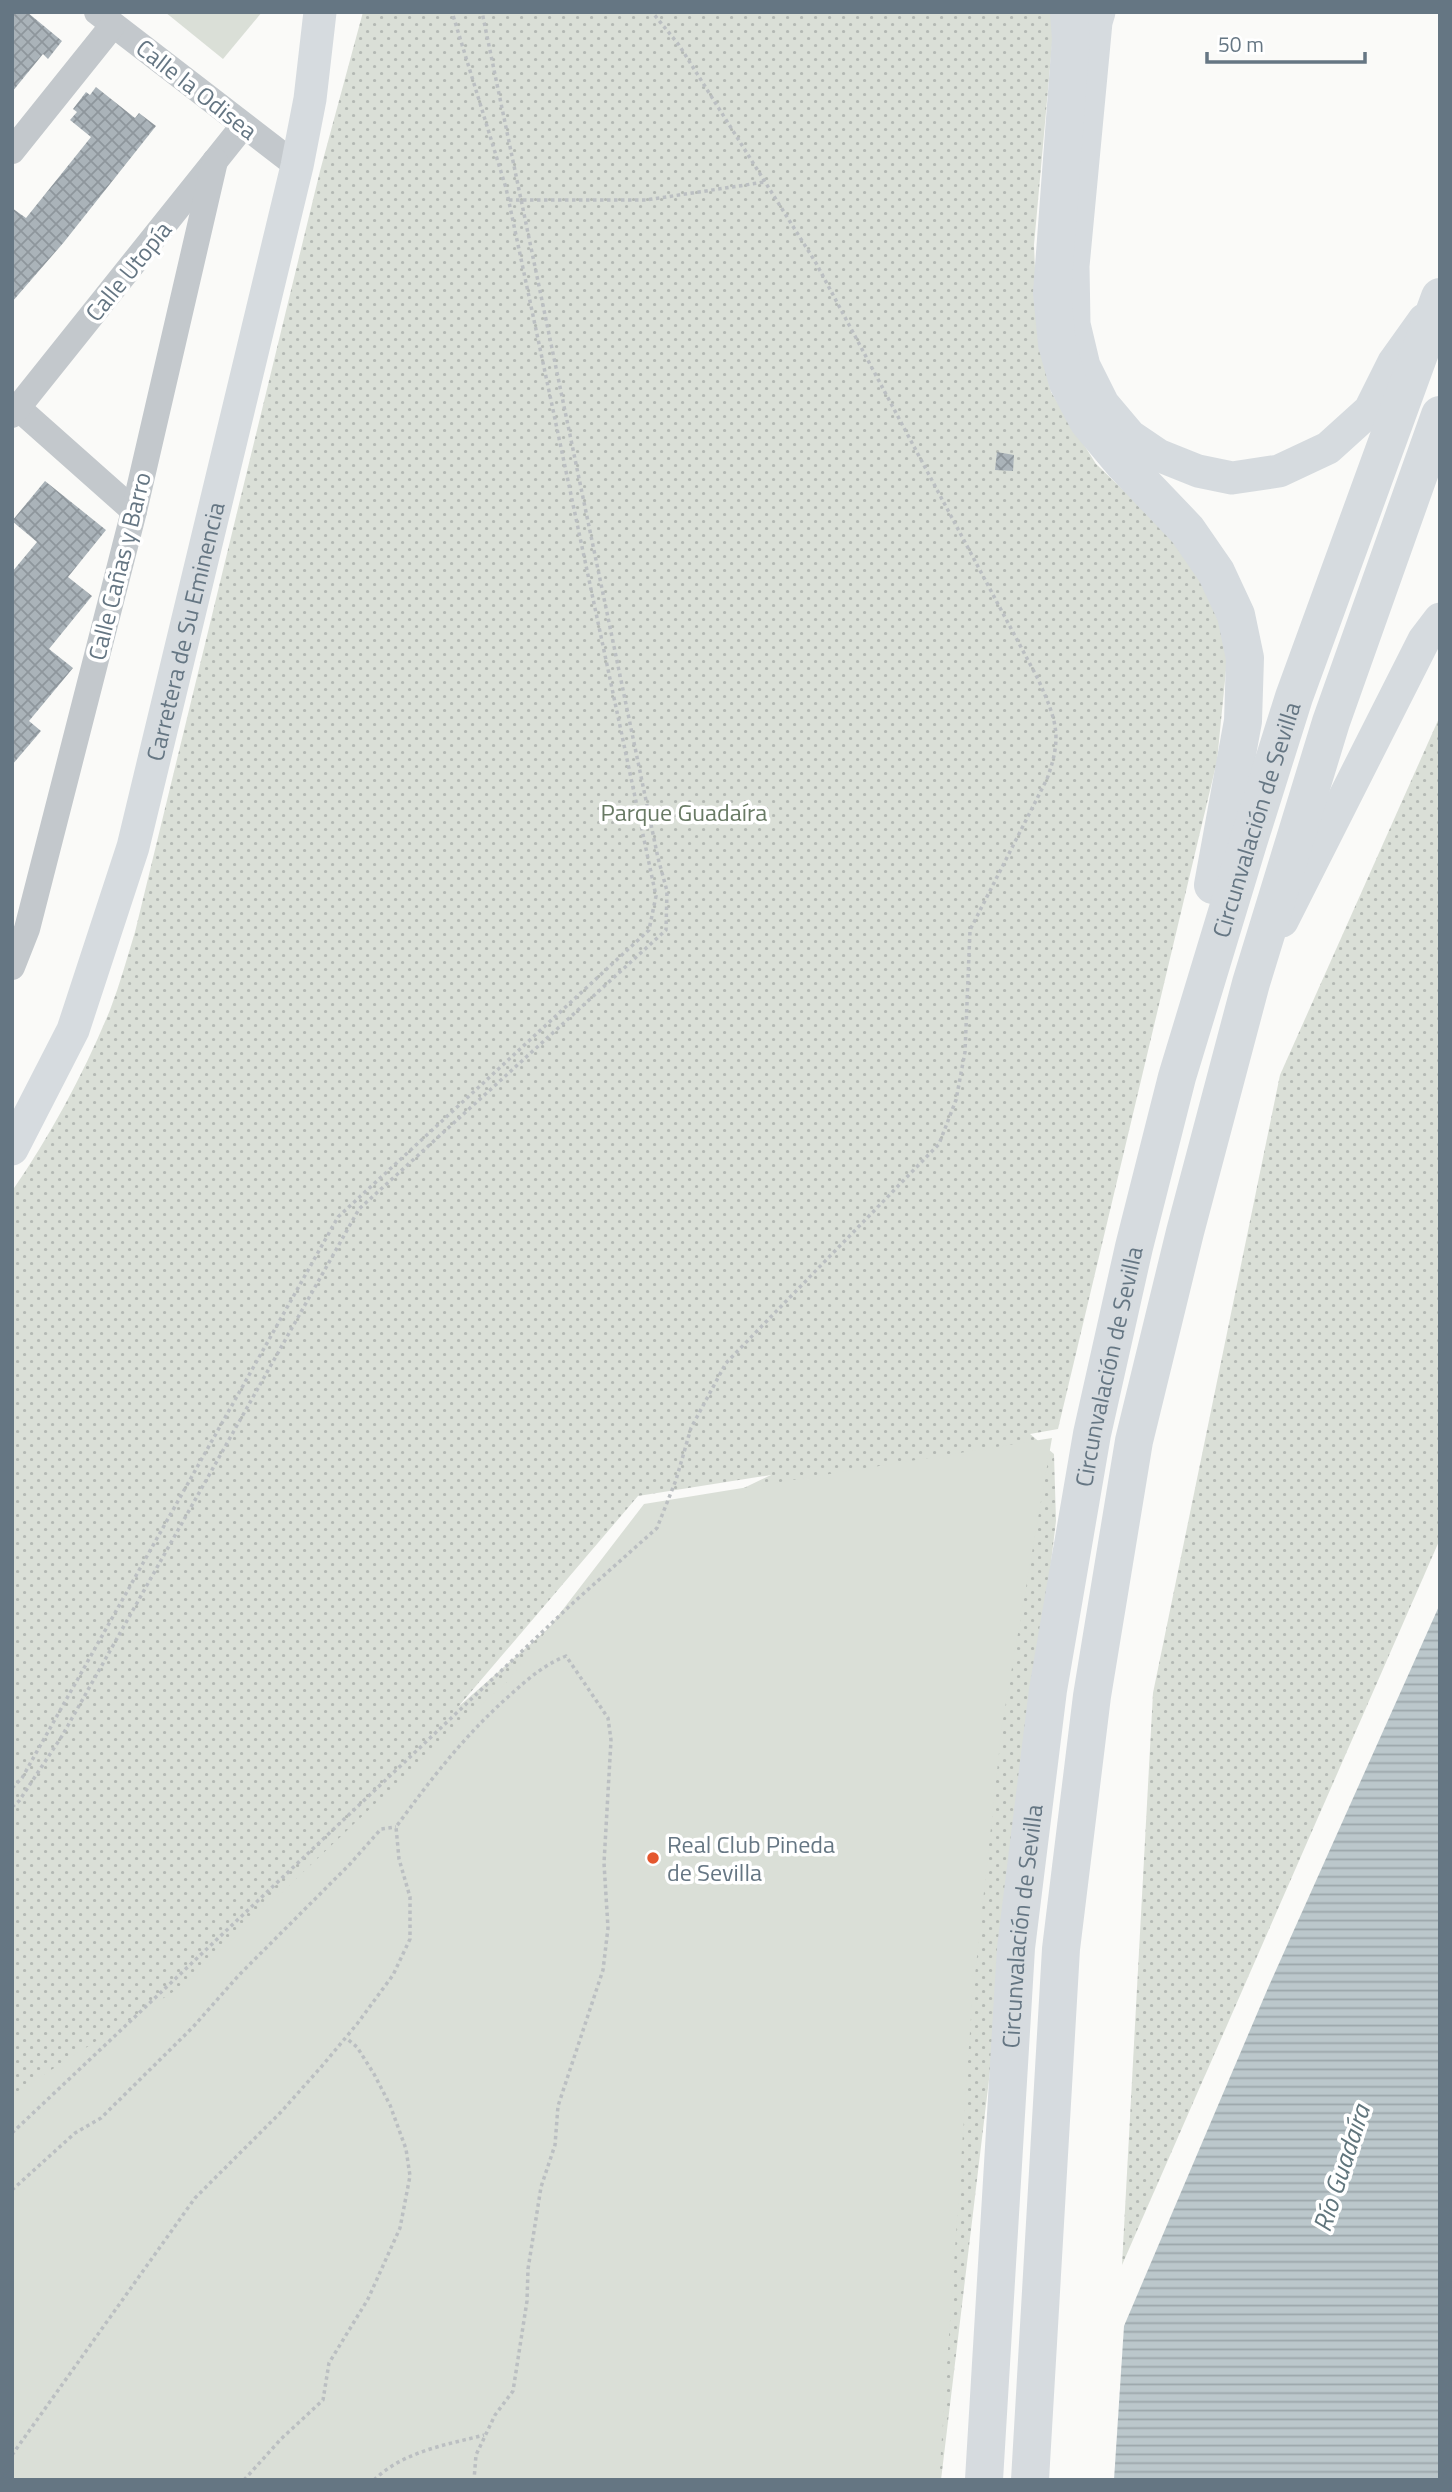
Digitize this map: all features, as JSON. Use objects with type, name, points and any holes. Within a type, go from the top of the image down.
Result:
[{"type":"highway","points":[[1069,12],[1071,39],[1052,293],[1056,344],[1068,383],[1088,421],[1124,464],[1187,530],[1216,572],[1236,615],[1245,658],[1243,721],[1177,1077]]},
{"type":"highway","name":"Circunvalación de Sevilla","points":[[984,2480],[1016,1948],[1048,1690],[1092,1434],[1134,1247],[1177,1077],[1294,697],[1440,297]]},
{"type":"highway","name":"Circunvalación de Sevilla","points":[[1030,2480],[1061,1949],[1092,1696],[1134,1441],[1185,1232],[1251,983],[1331,722],[1440,415]]},
{"type":"main road","name":"Carretera de Su Eminencia","points":[[12,1149],[73,1030],[133,847],[297,166],[310,99],[320,12]]},
{"type":"main road","name":"Carretera de Su Eminencia","points":[[310,99],[336,12]]},
{"type":"main road","points":[[1099,12],[1094,36],[1073,266],[1074,324],[1084,366],[1103,404],[1130,436],[1158,455],[1198,471],[1232,478],[1279,471],[1328,448],[1370,410],[1394,362],[1440,297]]},
{"type":"main road","points":[[1251,983],[1424,640],[1440,619]]},
{"type":"street","name":"Calle la Odisea","points":[[105,19],[297,166]]},
{"type":"street","points":[[12,151],[105,19]]},
{"type":"street","name":"Calle Utopía","points":[[15,412],[243,126]]},
{"type":"street","name":"Calle Cañas y Barro","points":[[12,967],[20,923],[134,511],[215,161]]},
{"type":"street","points":[[15,412],[134,511]]},
{"type":"path","points":[[12,1788],[22,1778],[338,1217],[649,930],[656,896],[509,200],[452,12]]},
{"type":"path","points":[[12,1807],[19,1801],[62,1736],[359,1209],[666,930],[667,891],[482,12]]},
{"type":"path","points":[[12,2133],[574,1602],[657,1528],[676,1480],[691,1428],[726,1363],[939,1144],[956,1100],[965,1052],[970,930],[1047,779],[1056,754],[1055,717],[1038,679],[822,275],[679,45],[652,12]]},
{"type":"path","points":[[509,200],[646,200],[765,182]]},
{"type":"path","points":[[12,2455],[195,2198],[281,2112],[346,2038],[393,1975],[410,1939],[410,1898],[399,1859],[396,1827],[460,1745],[496,1708],[544,1665],[566,1656],[608,1718],[611,1740],[604,1863],[608,1928],[603,1969],[558,2106],[555,2145],[541,2187],[513,2392],[495,2414],[475,2455],[474,2480]]},
{"type":"path","points":[[12,2190],[75,2133],[101,2118],[193,2027],[239,1975],[350,1864],[381,1829],[396,1827]]},
{"type":"path","points":[[244,2480],[281,2439],[323,2400],[329,2363],[368,2299],[400,2228],[410,2176],[406,2148],[390,2105],[374,2074],[357,2047],[346,2038]]},
{"type":"path","points":[[374,2480],[386,2469],[414,2454],[485,2435]]},
{"type":"green space","points":[[165,12],[262,12],[223,59]]},
{"type":"green space","name":"Parque Guadaíra","points":[[363,12],[1052,12],[1054,23],[1034,245],[1038,339],[1051,392],[1096,464],[1158,523],[1206,582],[1228,650],[1217,761],[1058,1429],[1030,1434],[1054,1454],[1056,1521],[941,2480],[12,2480],[12,1191],[53,1126],[89,1057],[110,1010],[135,932],[320,171]],"holes":[[[771,1475],[667,1525],[458,1707],[638,1496]]]},
{"type":"green space","points":[[1440,716],[1440,1539],[1122,2265],[1153,1693],[1280,1075]]},
{"type":"green space","name":"Real Club Pineda de Sevilla","points":[[1052,1438],[1002,1725],[972,2003],[939,2480],[12,2480],[12,2095],[184,1985],[508,1681],[644,1504]]},
{"type":"water","name":"Río Guadaíra","points":[[1440,1604],[1440,2480],[1114,2480],[1124,2326],[1268,1988]]},
{"type":"building","points":[[12,12],[27,12],[62,41],[48,59],[43,54],[12,92]]},
{"type":"building","points":[[96,87],[135,118],[139,113],[156,126],[64,242],[12,302],[12,208],[26,218],[91,137],[70,120],[77,112],[73,109],[86,92],[90,95]]},
{"type":"building","points":[[997,452],[1014,455],[1013,471],[995,470]]},
{"type":"building","points":[[45,481],[106,530],[68,577],[92,596],[49,649],[73,668],[29,721],[41,731],[12,765],[12,572],[37,542],[12,521]]},
{"type":"place","name":"Real Club Pineda de Sevilla","points":[[653,1858]]}]
